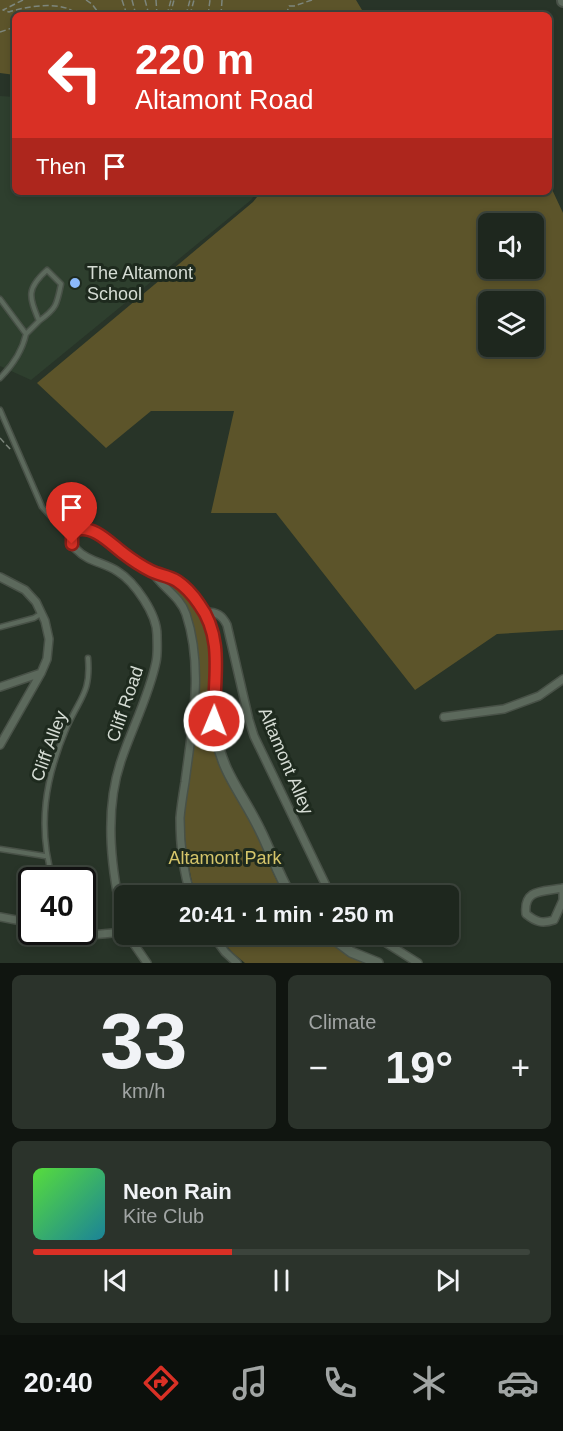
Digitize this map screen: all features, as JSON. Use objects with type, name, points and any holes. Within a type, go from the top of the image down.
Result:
[{"type":"street","points":[[76,530],[91,531],[109,541],[139,565],[169,577],[184,586],[205,612],[211,624],[216,651],[214,721],[220,754],[229,777],[252,815],[285,885]]},
{"type":"street","name":"Cliff Road","points":[[76,530],[72,544],[77,551],[117,570],[128,579],[147,604],[157,629],[156,661],[145,699],[120,762],[114,791],[110,846],[117,885]]},
{"type":"street","points":[[152,571],[158,581],[172,592],[186,612],[196,663],[192,720],[180,818],[183,868],[188,885]]},
{"type":"street","points":[[0,577],[25,590],[36,602],[42,613],[49,639],[47,659],[41,673],[4,732],[0,745]]},
{"type":"street","name":"Altamont Alley","points":[[205,612],[218,613],[227,625],[254,736],[326,885]]},
{"type":"street","points":[[0,687],[41,673]]},
{"type":"street","points":[[444,717],[504,709],[539,696],[563,679]]},
{"type":"street","points":[[563,890],[563,900],[554,920],[544,923],[534,921],[526,914],[525,904],[530,896],[538,891],[563,890]]},
{"type":"street","points":[[0,917],[18,920]]},
{"type":"street","points":[[96,935],[114,934]]},
{"type":"street","points":[[134,945],[147,963]]},
{"type":"street","points":[[220,945],[237,963]]},
{"type":"street","points":[[342,945],[351,952],[378,963]]},
{"type":"street","points":[[389,945],[418,963]]},
{"type":"lane","points":[[0,378],[13,365],[23,346],[26,334],[53,311],[58,303],[61,284],[46,270],[33,283],[31,290],[39,321]]},
{"type":"lane","points":[[0,299],[26,334]]},
{"type":"lane","points":[[0,410],[42,507],[53,519],[76,530]]},
{"type":"lane","points":[[0,627],[34,618],[42,613]]},
{"type":"lane","name":"Cliff Alley","points":[[49,867],[45,856],[44,816],[47,789],[54,760],[68,725],[84,695],[90,676],[88,658]]},
{"type":"lane","points":[[0,849],[45,856]]},
{"type":"path","points":[[23,0],[3,10],[9,12],[19,7],[55,2],[75,12]]},
{"type":"path","points":[[86,0],[98,12]]},
{"type":"path","points":[[287,12],[289,6],[312,0]]},
{"type":"shaded area","name":"The Altamont School","points":[[0,96],[12,97],[12,195],[255,195],[31,380],[0,366]]},
{"type":"green space","points":[[0,0],[356,0],[363,12],[12,12],[12,75],[0,73]]},
{"type":"green space","points":[[552,189],[563,213],[563,630],[497,634],[415,690],[276,513],[211,513],[234,411],[151,411],[106,448],[37,383],[259,195],[552,195]]},
{"type":"green space","name":"Altamont Park","points":[[162,578],[185,594],[205,624],[211,657],[209,709],[215,754],[257,834],[280,885],[193,885],[187,856],[184,817],[199,660],[192,623]]},
{"type":"green space","points":[[226,945],[335,945],[365,963],[245,963]]},
{"type":"place","name":"The Altamont School","points":[[75,283]]},
{"type":"route","points":[[72,544],[72,535],[76,530],[91,531],[109,541],[139,565],[176,580],[194,596],[211,624],[214,638],[216,661],[214,721]]}]
